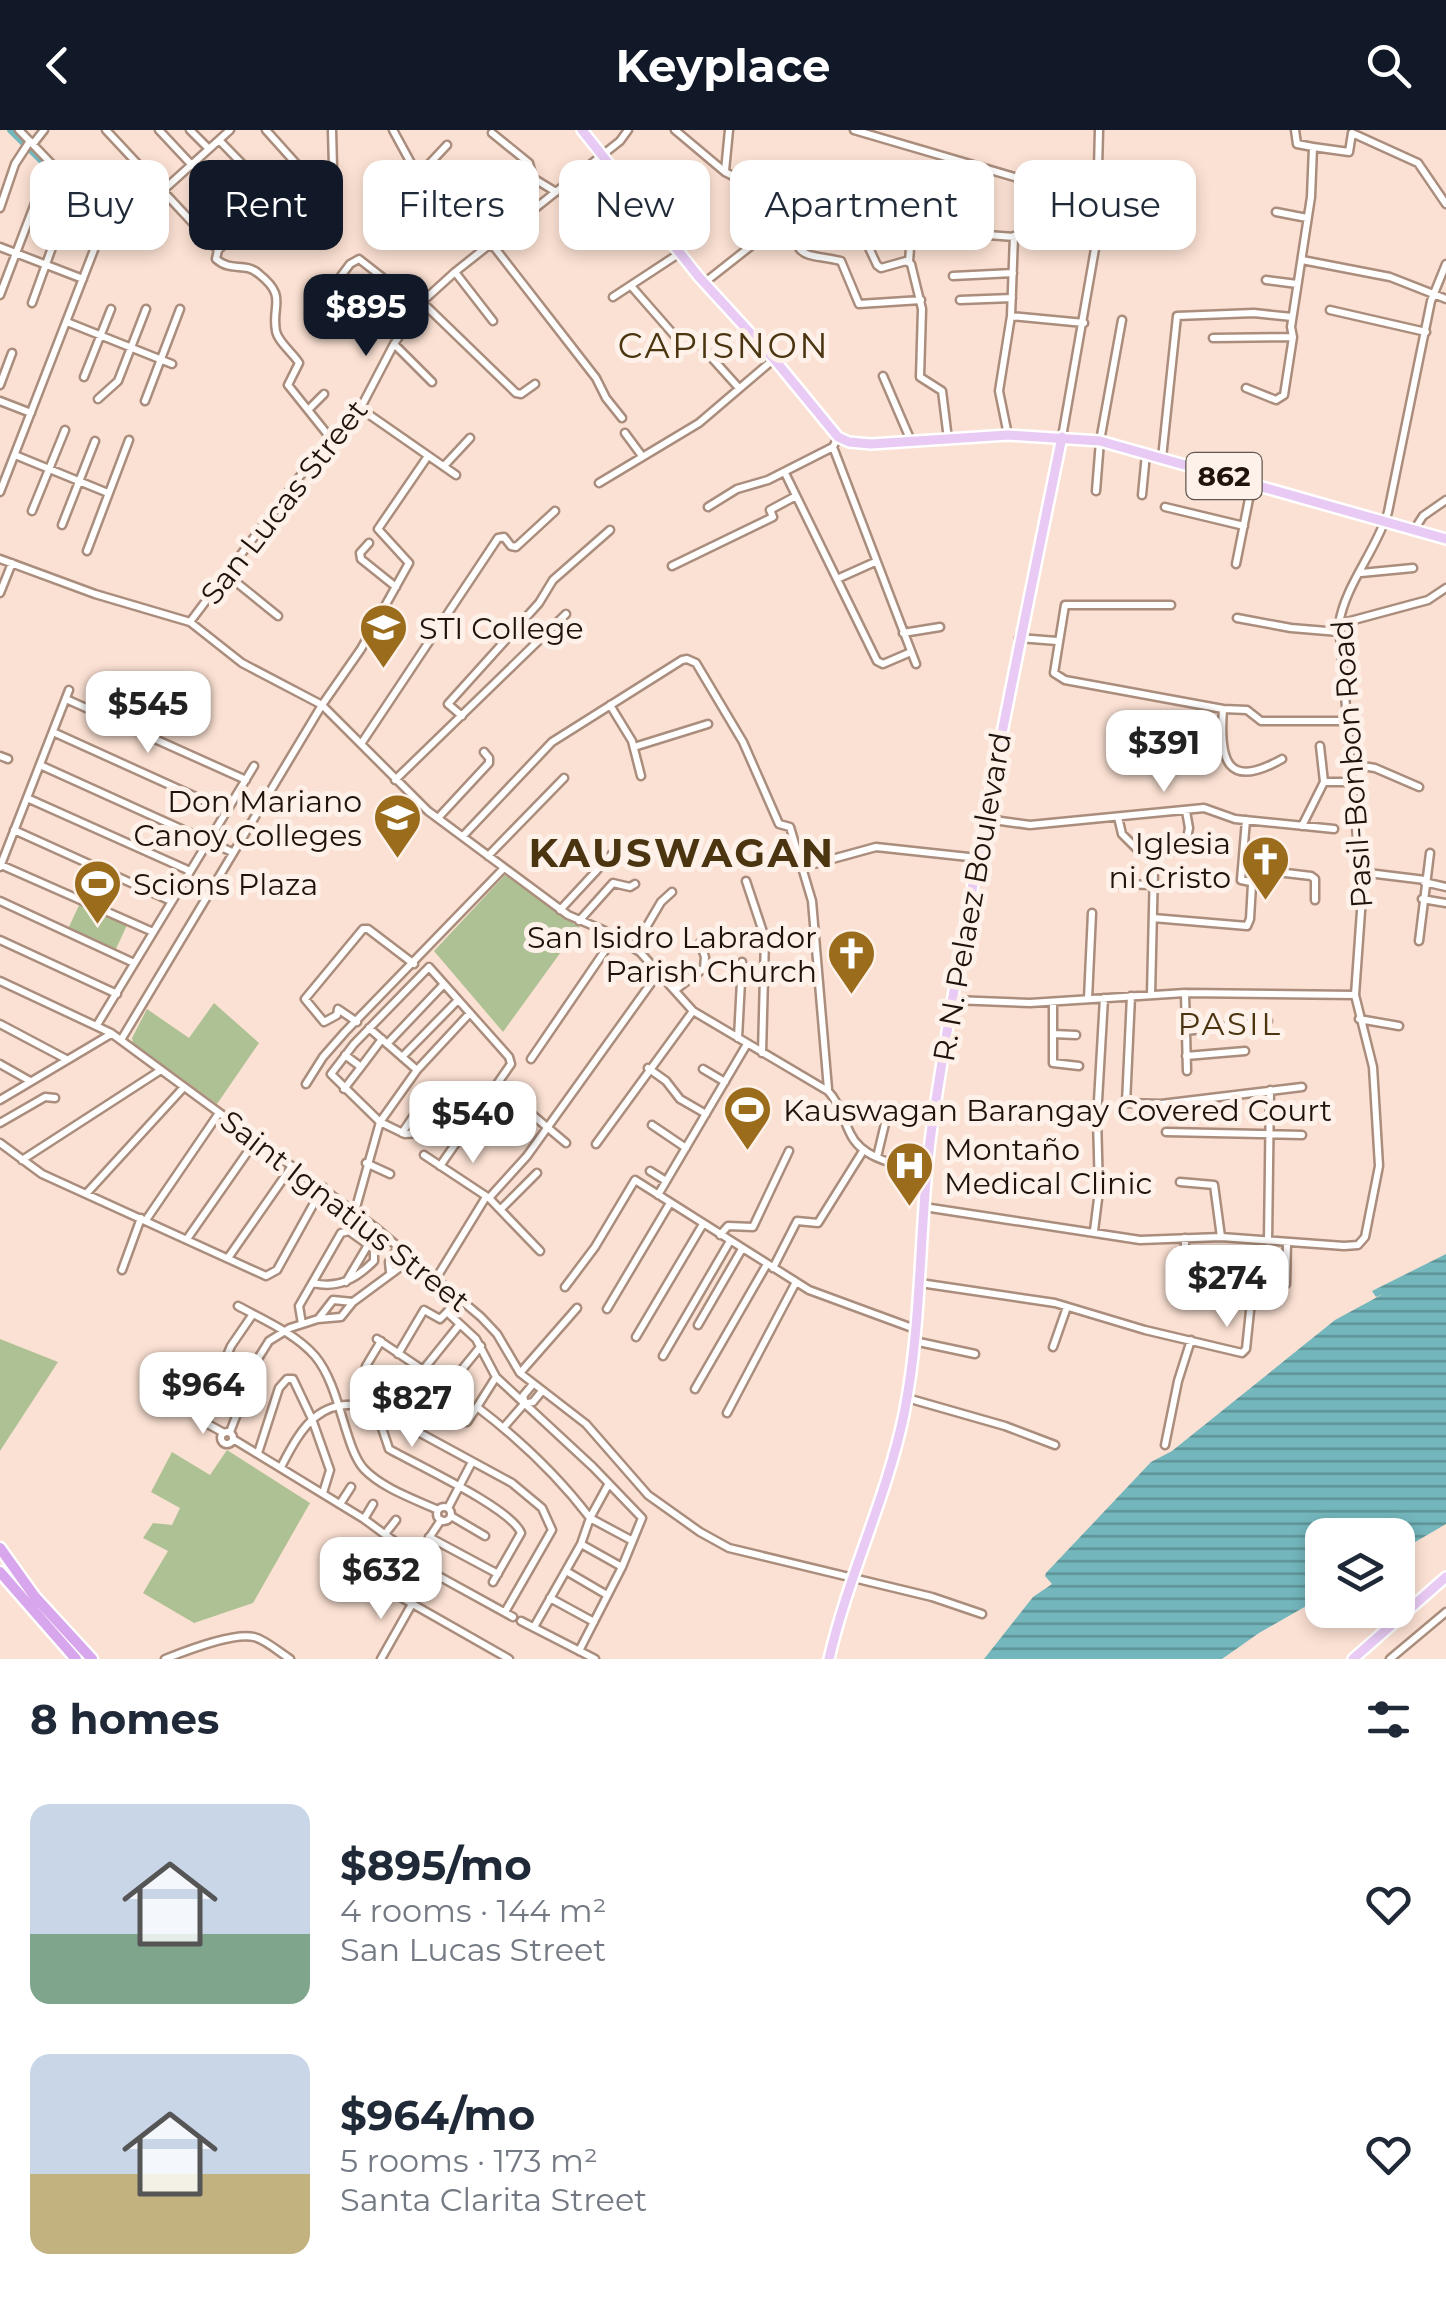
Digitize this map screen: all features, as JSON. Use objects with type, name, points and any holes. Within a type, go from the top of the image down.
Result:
[{"type":"highway","points":[[0,1548],[36,1598],[92,1659]]},
{"type":"highway","points":[[0,1572],[76,1659]]},
{"type":"main road","points":[[582,130],[704,283],[774,358],[838,436]]},
{"type":"main road","name":"862","points":[[838,436],[858,444],[1008,435],[1100,441],[1446,540]]},
{"type":"main road","name":"R. N. Pelaez Boulevard","points":[[829,1659],[851,1578],[897,1446],[907,1398],[933,1116],[1019,638],[1062,437]]},
{"type":"main road","points":[[1353,1659],[1446,1577]]},
{"type":"street","points":[[19,130],[45,160]]},
{"type":"street","points":[[0,208],[29,144],[44,130]]},
{"type":"street","points":[[106,130],[135,160]]},
{"type":"street","points":[[159,130],[189,163]]},
{"type":"street","points":[[190,130],[209,148]]},
{"type":"street","points":[[196,160],[230,130]]},
{"type":"street","points":[[266,130],[293,160]]},
{"type":"street","points":[[332,130],[333,160]]},
{"type":"street","points":[[393,130],[409,160]]},
{"type":"street","name":"San Lucas Street","points":[[539,205],[628,130]]},
{"type":"street","points":[[675,130],[730,174]]},
{"type":"street","points":[[725,172],[729,130]]},
{"type":"street","points":[[854,130],[1014,177]]},
{"type":"street","name":"R. N. Pelaez Boulevard","points":[[1099,130],[1099,160]]},
{"type":"street","points":[[1295,130],[1297,144],[1349,152],[1352,133],[1396,150],[1418,163],[1446,204]]},
{"type":"street","points":[[492,133],[530,163],[533,178],[556,192]]},
{"type":"street","points":[[220,140],[239,160]]},
{"type":"street","points":[[433,160],[447,145]]},
{"type":"street","points":[[1246,388],[1276,400],[1282,398],[1293,336],[1292,317],[1308,218],[1314,147]]},
{"type":"street","points":[[169,185],[189,167]]},
{"type":"street","points":[[169,195],[189,217]]},
{"type":"street","points":[[1276,212],[1308,218]]},
{"type":"street","points":[[0,295],[30,219]]},
{"type":"street","points":[[994,235],[1014,236],[1011,316],[999,391],[1008,435]]},
{"type":"street","points":[[0,247],[83,279]]},
{"type":"street","points":[[32,303],[51,250]]},
{"type":"street","points":[[0,492],[94,250]]},
{"type":"street","points":[[218,250],[216,259],[226,268],[251,269],[273,286],[278,306],[276,332],[299,362],[287,384],[332,440]]},
{"type":"street","name":"San Lucas Street","points":[[190,622],[274,508],[361,409],[394,344],[421,304],[482,250]]},
{"type":"street","points":[[496,250],[596,378],[622,418]]},
{"type":"street","points":[[704,283],[746,250]]},
{"type":"street","points":[[799,250],[806,256],[840,261],[859,304],[921,300]]},
{"type":"street","points":[[870,250],[881,268],[909,262]]},
{"type":"street","points":[[910,250],[909,262],[921,300],[920,377],[942,391],[948,438]]},
{"type":"street","name":"R. N. Pelaez Boulevard","points":[[1062,437],[1095,250]]},
{"type":"street","points":[[613,298],[680,253]]},
{"type":"street","points":[[329,292],[350,264],[359,259],[421,304],[518,394],[535,384]]},
{"type":"street","points":[[1302,260],[1390,277],[1446,299]]},
{"type":"street","name":"Pasil-Bonbon Road","points":[[924,1206],[1140,1240],[1221,1237],[1352,1246],[1365,1237],[1375,1192],[1378,1147],[1373,1067],[1355,994],[1363,914],[1339,628],[1344,603],[1385,522],[1433,294],[1446,264]]},
{"type":"street","points":[[455,272],[493,321]]},
{"type":"street","points":[[953,276],[1013,273]]},
{"type":"street","points":[[1266,280],[1297,284]]},
{"type":"street","points":[[632,286],[674,335]]},
{"type":"street","points":[[960,300],[1012,298]]},
{"type":"street","points":[[84,377],[111,309]]},
{"type":"street","points":[[98,400],[102,392],[116,384],[146,309]]},
{"type":"street","points":[[145,401],[180,309]]},
{"type":"street","points":[[1330,310],[1426,332]]},
{"type":"street","points":[[1011,316],[1084,323]]},
{"type":"street","points":[[1162,458],[1177,316],[1292,317]]},
{"type":"street","points":[[1096,491],[1100,441],[1122,320]]},
{"type":"street","points":[[66,322],[172,364]]},
{"type":"street","points":[[1212,338],[1293,336]]},
{"type":"street","points":[[394,344],[432,382]]},
{"type":"street","points":[[702,348],[738,388]]},
{"type":"street","points":[[0,385],[12,353]]},
{"type":"street","points":[[599,483],[699,423],[774,358]]},
{"type":"street","points":[[883,376],[911,441]]},
{"type":"street","points":[[308,410],[324,394]]},
{"type":"street","points":[[0,402],[31,413]]},
{"type":"street","points":[[361,409],[456,475]]},
{"type":"street","points":[[32,511],[65,430]]},
{"type":"street","points":[[625,433],[642,456]]},
{"type":"street","points":[[708,507],[736,490],[785,472],[832,447],[838,436]]},
{"type":"street","points":[[444,466],[470,438]]},
{"type":"street","points":[[87,551],[130,440]]},
{"type":"street","points":[[62,525],[95,442]]},
{"type":"street","points":[[832,447],[916,664]]},
{"type":"street","points":[[14,454],[108,493]]},
{"type":"street","points":[[1142,495],[1146,454]]},
{"type":"street","points":[[121,1040],[322,705],[362,649],[409,564],[378,529],[428,456]]},
{"type":"street","points":[[785,472],[878,663],[911,652]]},
{"type":"street","points":[[1236,564],[1252,484]]},
{"type":"street","points":[[672,566],[773,517],[770,510],[796,496]]},
{"type":"street","points":[[1414,530],[1422,516],[1446,500]]},
{"type":"street","points":[[1165,507],[1244,526]]},
{"type":"street","points":[[362,744],[495,542],[502,537],[516,547],[555,511]]},
{"type":"street","points":[[462,716],[448,704],[539,603],[552,580],[610,530]]},
{"type":"street","points":[[369,543],[360,553],[361,559],[396,587]]},
{"type":"street","points":[[0,559],[95,594],[190,622],[242,663],[322,705],[394,780],[438,818],[560,910],[634,948],[692,1011],[828,1091],[854,1142],[863,1151],[926,1172]]},
{"type":"street","points":[[837,579],[876,562]]},
{"type":"street","points":[[0,593],[12,563]]},
{"type":"street","points":[[1361,573],[1413,568]]},
{"type":"street","points":[[226,574],[278,616]]},
{"type":"street","points":[[1237,618],[1281,627],[1339,628],[1428,600],[1446,588]]},
{"type":"street","points":[[1171,605],[1068,604],[1057,641],[1054,669],[1059,678],[1223,709],[1247,710],[1261,721],[1346,720]]},
{"type":"street","points":[[394,780],[566,614]]},
{"type":"street","points":[[903,633],[940,628]]},
{"type":"street","points":[[1019,638],[1057,641]]},
{"type":"street","points":[[463,836],[552,742],[682,660],[696,662],[743,742],[779,824],[790,828],[804,868],[816,928],[828,1091]]},
{"type":"street","points":[[69,690],[0,866],[153,932]]},
{"type":"street","points":[[66,699],[246,780]]},
{"type":"street","points":[[610,706],[634,747],[641,776]]},
{"type":"street","points":[[1223,709],[1222,748],[1235,768],[1251,774],[1282,759]]},
{"type":"street","points":[[634,747],[708,724]]},
{"type":"street","points":[[53,732],[227,811]]},
{"type":"street","points":[[1302,826],[1324,782],[1320,746]]},
{"type":"street","points":[[438,818],[489,763],[484,752]]},
{"type":"street","points":[[40,764],[232,852]]},
{"type":"street","points":[[1350,764],[1375,768],[1419,787]]},
{"type":"street","points":[[97,1025],[254,766]]},
{"type":"street","points":[[488,856],[564,778]]},
{"type":"street","points":[[1324,782],[1352,782]]},
{"type":"street","points":[[27,798],[190,871]]},
{"type":"street","points":[[986,820],[1030,825],[1211,809],[1228,817],[1334,830]]},
{"type":"street","points":[[1118,817],[1122,834],[1138,850],[1178,853],[1185,849],[1188,837],[1186,811]]},
{"type":"street","points":[[1246,820],[1240,878],[1264,885],[1269,871],[1312,876],[1314,900]]},
{"type":"street","points":[[14,830],[171,901]]},
{"type":"street","points":[[804,868],[876,847],[978,858]]},
{"type":"street","points":[[1419,941],[1430,853]]},
{"type":"street","points":[[560,910],[612,854]]},
{"type":"street","points":[[1151,994],[1154,867]]},
{"type":"street","points":[[306,1084],[324,1057],[504,868]]},
{"type":"street","points":[[1360,872],[1446,887]]},
{"type":"street","points":[[746,881],[765,938],[762,1053]]},
{"type":"street","points":[[579,921],[613,883],[635,884]]},
{"type":"street","points":[[1117,884],[1154,885]]},
{"type":"street","points":[[1153,918],[1246,926],[1252,884]]},
{"type":"street","points":[[634,948],[660,902],[672,892]]},
{"type":"street","points":[[1422,899],[1446,904]]},
{"type":"street","points":[[0,901],[134,963]]},
{"type":"street","points":[[1088,999],[1092,913]]},
{"type":"street","points":[[357,1022],[338,1009],[337,1015],[324,1022],[306,999],[363,929],[414,964]]},
{"type":"street","points":[[531,1059],[614,936]]},
{"type":"street","points":[[0,940],[117,994]]},
{"type":"street","points":[[675,990],[705,966],[700,943]]},
{"type":"street","points":[[738,1038],[742,962]]},
{"type":"street","points":[[421,1132],[413,1136],[380,1122],[332,1074],[369,1028],[426,968],[432,968],[510,1059],[510,1067],[440,1166]]},
{"type":"street","points":[[437,1277],[487,1197],[528,1156],[659,972]]},
{"type":"street","name":"Saint Ignatius Street","points":[[0,981],[112,1034],[355,1211],[494,1329],[520,1374],[590,1428],[648,1495],[709,1538],[730,1548],[964,1606],[982,1614]]},
{"type":"street","points":[[344,1089],[444,984]]},
{"type":"street","points":[[953,1000],[993,1004],[1185,993],[1355,994]]},
{"type":"street","points":[[1185,993],[1187,1071]]},
{"type":"street","points":[[1131,996],[1126,1103],[1161,1104],[1302,1088]]},
{"type":"street","points":[[1094,1231],[1100,1191],[1097,1118],[1104,998]]},
{"type":"street","points":[[402,1057],[458,1000]]},
{"type":"street","points":[[1054,1002],[1054,1065],[1079,1066]]},
{"type":"street","points":[[596,1144],[692,1011]]},
{"type":"street","points":[[355,1211],[380,1122],[417,1070],[470,1013]]},
{"type":"street","points":[[1360,1019],[1399,1026]]},
{"type":"street","points":[[1186,1031],[1268,1021]]},
{"type":"street","points":[[0,1024],[67,1060]]},
{"type":"street","points":[[369,1028],[417,1070]]},
{"type":"street","points":[[0,1100],[112,1034]]},
{"type":"street","points":[[1053,1034],[1076,1035]]},
{"type":"street","points":[[658,1195],[747,1044]]},
{"type":"street","points":[[1186,1056],[1245,1051]]},
{"type":"street","points":[[344,1055],[361,1067]]},
{"type":"street","points":[[0,1065],[31,1082]]},
{"type":"street","points":[[648,1068],[666,1081],[680,1099],[706,1114]]},
{"type":"street","points":[[703,1069],[725,1082]]},
{"type":"street","points":[[22,1160],[161,1070]]},
{"type":"street","points":[[497,1085],[566,1143]]},
{"type":"street","points":[[86,1194],[184,1087]]},
{"type":"street","points":[[1268,1241],[1270,1090]]},
{"type":"street","points":[[0,1123],[45,1097],[55,1098]]},
{"type":"street","points":[[402,1133],[420,1105]]},
{"type":"street","points":[[877,1157],[888,1107],[933,1116]]},
{"type":"street","points":[[508,1136],[528,1111]]},
{"type":"street","points":[[122,1270],[144,1219],[219,1113]]},
{"type":"street","points":[[652,1125],[686,1148]]},
{"type":"street","points":[[1166,1132],[1302,1135]]},
{"type":"street","points":[[187,1239],[256,1140]]},
{"type":"street","points":[[0,1143],[42,1174],[270,1275],[280,1266],[323,1188]]},
{"type":"street","points":[[695,1389],[798,1220],[816,1224],[863,1151]]},
{"type":"street","points":[[720,1235],[728,1226],[754,1226],[789,1152]]},
{"type":"street","points":[[424,1156],[487,1197],[540,1251]]},
{"type":"street","points":[[366,1163],[390,1174]]},
{"type":"street","points":[[228,1258],[292,1166]]},
{"type":"street","points":[[650,1171],[666,1182]]},
{"type":"street","points":[[500,1209],[537,1172]]},
{"type":"street","points":[[564,1286],[595,1247],[635,1180],[820,1295],[915,1329]]},
{"type":"street","points":[[1180,1182],[1214,1185],[1221,1237]]},
{"type":"street","points":[[607,1309],[670,1204]]},
{"type":"street","points":[[636,1337],[703,1224]]},
{"type":"street","points":[[302,1324],[299,1306],[340,1233],[349,1231],[375,1252],[374,1261],[346,1282],[330,1286],[313,1283]]},
{"type":"street","points":[[1185,1238],[1185,1283]]},
{"type":"street","points":[[662,1356],[730,1241]]},
{"type":"street","points":[[1286,1242],[1286,1284]]},
{"type":"street","points":[[346,1282],[368,1244]]},
{"type":"street","points":[[390,1273],[389,1262],[399,1246]]},
{"type":"street","points":[[698,1325],[742,1249]]},
{"type":"street","points":[[229,1435],[263,1349],[283,1332],[302,1324],[341,1318],[353,1302],[399,1268],[408,1254]]},
{"type":"street","points":[[727,1413],[796,1282]]},
{"type":"street","points":[[918,1282],[1067,1306],[1145,1330],[1244,1352],[1252,1292]]},
{"type":"street","points":[[318,1319],[333,1300],[353,1302]]},
{"type":"street","points":[[398,1354],[424,1310],[438,1319],[455,1302]]},
{"type":"street","points":[[238,1306],[314,1354],[326,1372],[362,1467],[398,1491],[449,1512],[485,1536]]},
{"type":"street","points":[[1053,1347],[1067,1306]]},
{"type":"street","points":[[520,1374],[577,1308]]},
{"type":"street","points":[[448,1312],[481,1346],[496,1378],[594,1466],[642,1518],[622,1567],[579,1650]]},
{"type":"street","points":[[253,1314],[231,1346],[202,1416],[204,1422],[364,1519],[424,1568],[595,1659]]},
{"type":"street","points":[[406,1391],[460,1324]]},
{"type":"street","points":[[424,1370],[379,1340],[366,1370],[464,1422],[496,1378]]},
{"type":"street","points":[[1165,1445],[1191,1340]]},
{"type":"street","points":[[914,1341],[975,1354]]},
{"type":"street","points":[[433,1406],[481,1346]]},
{"type":"street","points":[[258,1453],[279,1388],[287,1378],[293,1379],[330,1472],[323,1493]]},
{"type":"street","points":[[524,1404],[523,1396],[533,1384]]},
{"type":"street","points":[[504,1427],[542,1391]]},
{"type":"street","points":[[907,1398],[1055,1445]]},
{"type":"street","points":[[281,1468],[297,1436],[312,1419],[325,1410],[356,1404],[376,1409],[512,1483],[539,1504],[552,1528],[549,1540],[504,1612]]},
{"type":"street","points":[[477,1406],[570,1492],[590,1518],[631,1540]]},
{"type":"street","points":[[376,1409],[388,1448],[493,1507],[520,1529],[496,1578],[429,1537]]},
{"type":"street","points":[[441,1520],[448,1520],[458,1487],[472,1462]]},
{"type":"street","points":[[534,1627],[581,1544],[608,1485]]},
{"type":"street","points":[[340,1504],[351,1488]]},
{"type":"street","points":[[364,1519],[373,1504]]},
{"type":"street","points":[[438,1510],[441,1520]]},
{"type":"street","points":[[386,1534],[396,1520]]},
{"type":"street","points":[[415,1559],[441,1520]]},
{"type":"street","points":[[581,1544],[622,1567]]},
{"type":"street","points":[[566,1571],[608,1595]]},
{"type":"street","points":[[395,1594],[510,1659]]},
{"type":"street","points":[[550,1598],[594,1622]]},
{"type":"street","points":[[380,1659],[412,1604]]},
{"type":"street","points":[[1390,1659],[1446,1612]]},
{"type":"street","points":[[164,1659],[252,1637],[290,1659]]},
{"type":"street","points":[[187,1651],[201,1659]]},
{"type":"street","points":[[489,1659],[494,1651]]},
{"type":"green space","points":[[505,875],[579,927],[503,1032],[434,951]]},
{"type":"green space","name":"Scions Plaza","points":[[81,901],[128,923],[115,951],[68,929]]},
{"type":"green space","points":[[214,1003],[259,1043],[217,1104],[133,1043],[132,1038],[147,1009],[189,1038]]},
{"type":"green space","points":[[0,1339],[58,1362],[0,1451]]},
{"type":"green space","points":[[227,1450],[310,1503],[253,1603],[194,1623],[143,1593],[168,1551],[143,1538],[153,1523],[172,1525],[180,1508],[151,1492],[172,1452],[210,1475]]},
{"type":"water","points":[[1446,1254],[1446,1524],[1415,1542],[1415,1518],[1305,1518],[1305,1607],[1222,1659],[984,1659],[1033,1597],[1052,1584],[1046,1573],[1151,1462],[1172,1451],[1335,1320],[1383,1294],[1376,1297],[1372,1291]]},
{"type":"waterway","points":[[10,130],[40,160]]},
{"type":"place","name":"STI College","points":[[384,670]]},
{"type":"place","name":"Don Mariano Canoy Colleges","points":[[397,860]]},
{"type":"place","name":"Iglesia ni Cristo","points":[[1266,902]]},
{"type":"place","name":"Scions Plaza","points":[[98,926]]},
{"type":"place","name":"San Isidro Labrador Parish Church","points":[[852,996]]},
{"type":"place","name":"Kauswagan Barangay Covered Court","points":[[748,1152]]},
{"type":"place","name":"Montaño Medical Clinic","points":[[909,1208]]},
{"type":"district","name":"CAPISNON","points":[[724,345]]},
{"type":"district","name":"KAUSWAGAN","points":[[682,852]]},
{"type":"district","name":"PASIL","points":[[1230,1023]]}]
